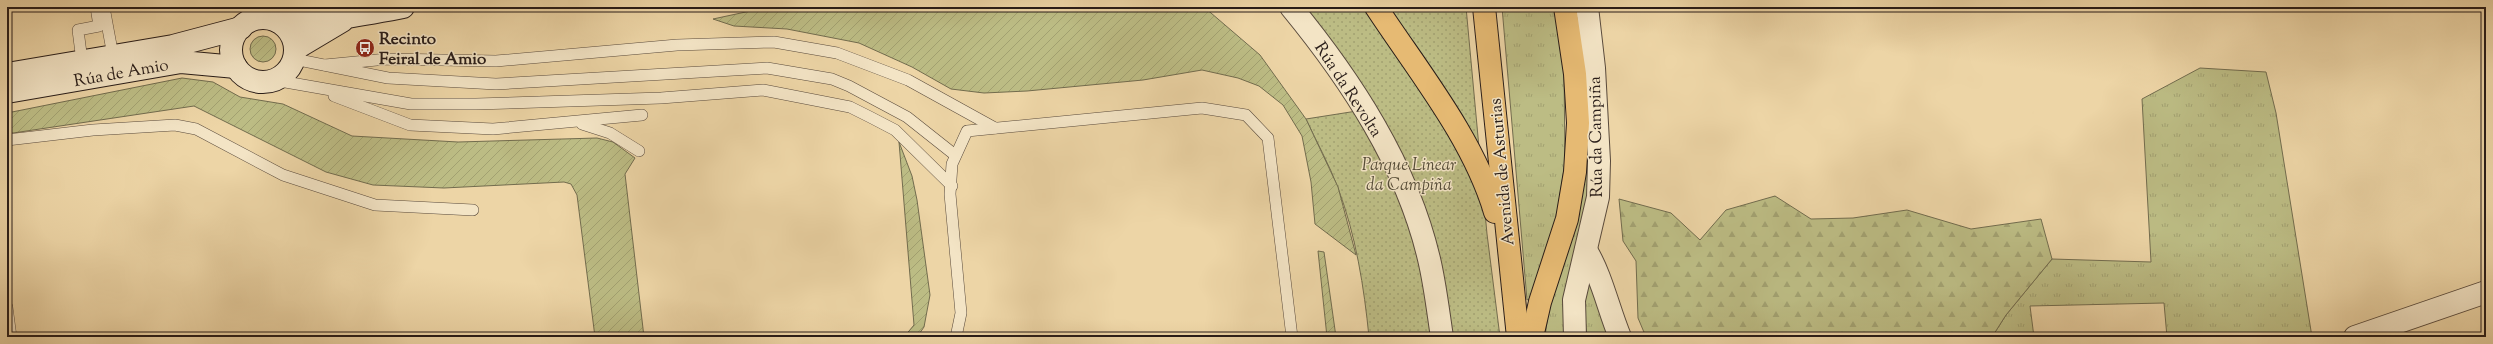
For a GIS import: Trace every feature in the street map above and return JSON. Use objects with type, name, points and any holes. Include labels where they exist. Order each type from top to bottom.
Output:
[{"type":"main road","points":[[1376,7],[1466,144],[1487,185],[1508,256]]},
{"type":"main road","name":"Avenida de Asturias","points":[[1484,7],[1508,256],[1518,337]]},
{"type":"main road","points":[[1532,337],[1540,302],[1567,220],[1575,172],[1578,116],[1575,74],[1565,7]]},
{"type":"street","points":[[275,14],[290,32],[294,54],[290,68],[274,80],[264,82],[254,81],[245,76],[236,67],[232,49],[242,17],[254,20],[275,14],[300,22],[340,14],[403,7]]},
{"type":"street","name":"Rúa da Revolta","points":[[1291,7],[1320,42],[1354,92],[1388,151],[1410,202],[1429,258],[1442,337]]},
{"type":"street","name":"Rúa da Campiña","points":[[1575,337],[1574,300],[1598,197],[1599,161],[1594,68],[1587,7]]},
{"type":"street","points":[[294,54],[340,14]]},
{"type":"street","name":"Rúa de Amio","points":[[7,83],[127,62],[173,46],[242,17]]},
{"type":"street","name":"Rúa de Amio","points":[[7,74],[173,46]]},
{"type":"street","name":"Rúa de Amio","points":[[7,92],[181,62],[236,67]]},
{"type":"street","points":[[1586,250],[1596,267],[1608,309],[1620,337]]},
{"type":"street","points":[[2355,337],[2486,292]]},
{"type":"lane","points":[[82,61],[78,30],[99,26],[96,7]]},
{"type":"lane","points":[[104,7],[113,56]]},
{"type":"lane","points":[[325,65],[387,59],[496,61],[677,45],[774,42],[837,53],[908,80],[995,128]]},
{"type":"lane","points":[[294,54],[325,65],[388,78],[496,84],[767,68],[832,79],[849,86],[907,117],[955,155]]},
{"type":"lane","points":[[274,80],[410,104],[462,104],[661,98],[770,92],[850,107],[895,130],[952,186]]},
{"type":"lane","points":[[313,88],[410,125],[493,129],[642,115]]},
{"type":"lane","points":[[956,337],[961,313],[950,194],[952,186],[952,164],[967,131],[1202,108],[1246,115],[1268,138],[1292,337]]},
{"type":"lane","points":[[578,122],[610,133],[639,151]]},
{"type":"lane","points":[[7,140],[93,130],[175,125],[196,129],[283,176],[375,204],[473,210]]},
{"type":"lane","points":[[7,307],[11,337]]},
{"type":"green space","points":[[769,7],[1204,7],[1260,55],[1306,119],[1338,187],[1356,255],[1315,224],[1311,182],[1302,136],[1283,105],[1259,86],[1238,78],[1202,70],[1143,80],[1027,91],[984,93],[951,89],[912,67],[859,43],[787,29],[734,26],[713,19]]},
{"type":"green space","name":"Parque Linear da Campiña","points":[[1300,7],[1466,7],[1487,234],[1500,337],[1369,337],[1362,281],[1350,224],[1327,161],[1306,119],[1376,108]]},
{"type":"green space","points":[[1502,7],[1554,7],[1564,70],[1565,163],[1555,226],[1534,297],[1527,300]]},
{"type":"green space","points":[[1572,7],[1582,7],[1590,116],[1588,216],[1571,337],[1545,337],[1548,314],[1574,217]]},
{"type":"green space","points":[[263,36],[272,40],[276,49],[272,58],[263,62],[254,58],[250,49],[254,40]]},
{"type":"green space","points":[[2200,68],[2266,72],[2276,113],[2312,337],[2167,337],[2164,303],[2030,306],[2034,337],[1992,337],[2006,315],[2052,259],[2151,262],[2142,99]]},
{"type":"green space","points":[[182,78],[213,82],[240,97],[283,104],[352,136],[458,142],[597,138],[613,142],[635,158],[625,174],[644,337],[595,337],[577,195],[571,184],[564,182],[444,188],[373,185],[326,172],[194,106],[13,133],[7,132],[7,113]]},
{"type":"green space","points":[[899,142],[912,176],[917,200],[930,295],[924,327],[917,337],[904,337],[914,325]]},
{"type":"green space","points":[[1775,196],[1811,219],[1853,218],[1907,210],[1971,229],[2041,219],[2052,259],[2006,315],[1992,337],[1646,337],[1638,318],[1636,261],[1623,241],[1619,199],[1671,213],[1700,240],[1726,210]]},
{"type":"green space","points":[[1318,251],[1324,252],[1336,337],[1327,337]]},
{"type":"green space","points":[[1591,274],[1608,337],[1587,337],[1582,303]]},
{"type":"place","name":"Recinto Feiral de Amio","points":[[365,48]]}]
